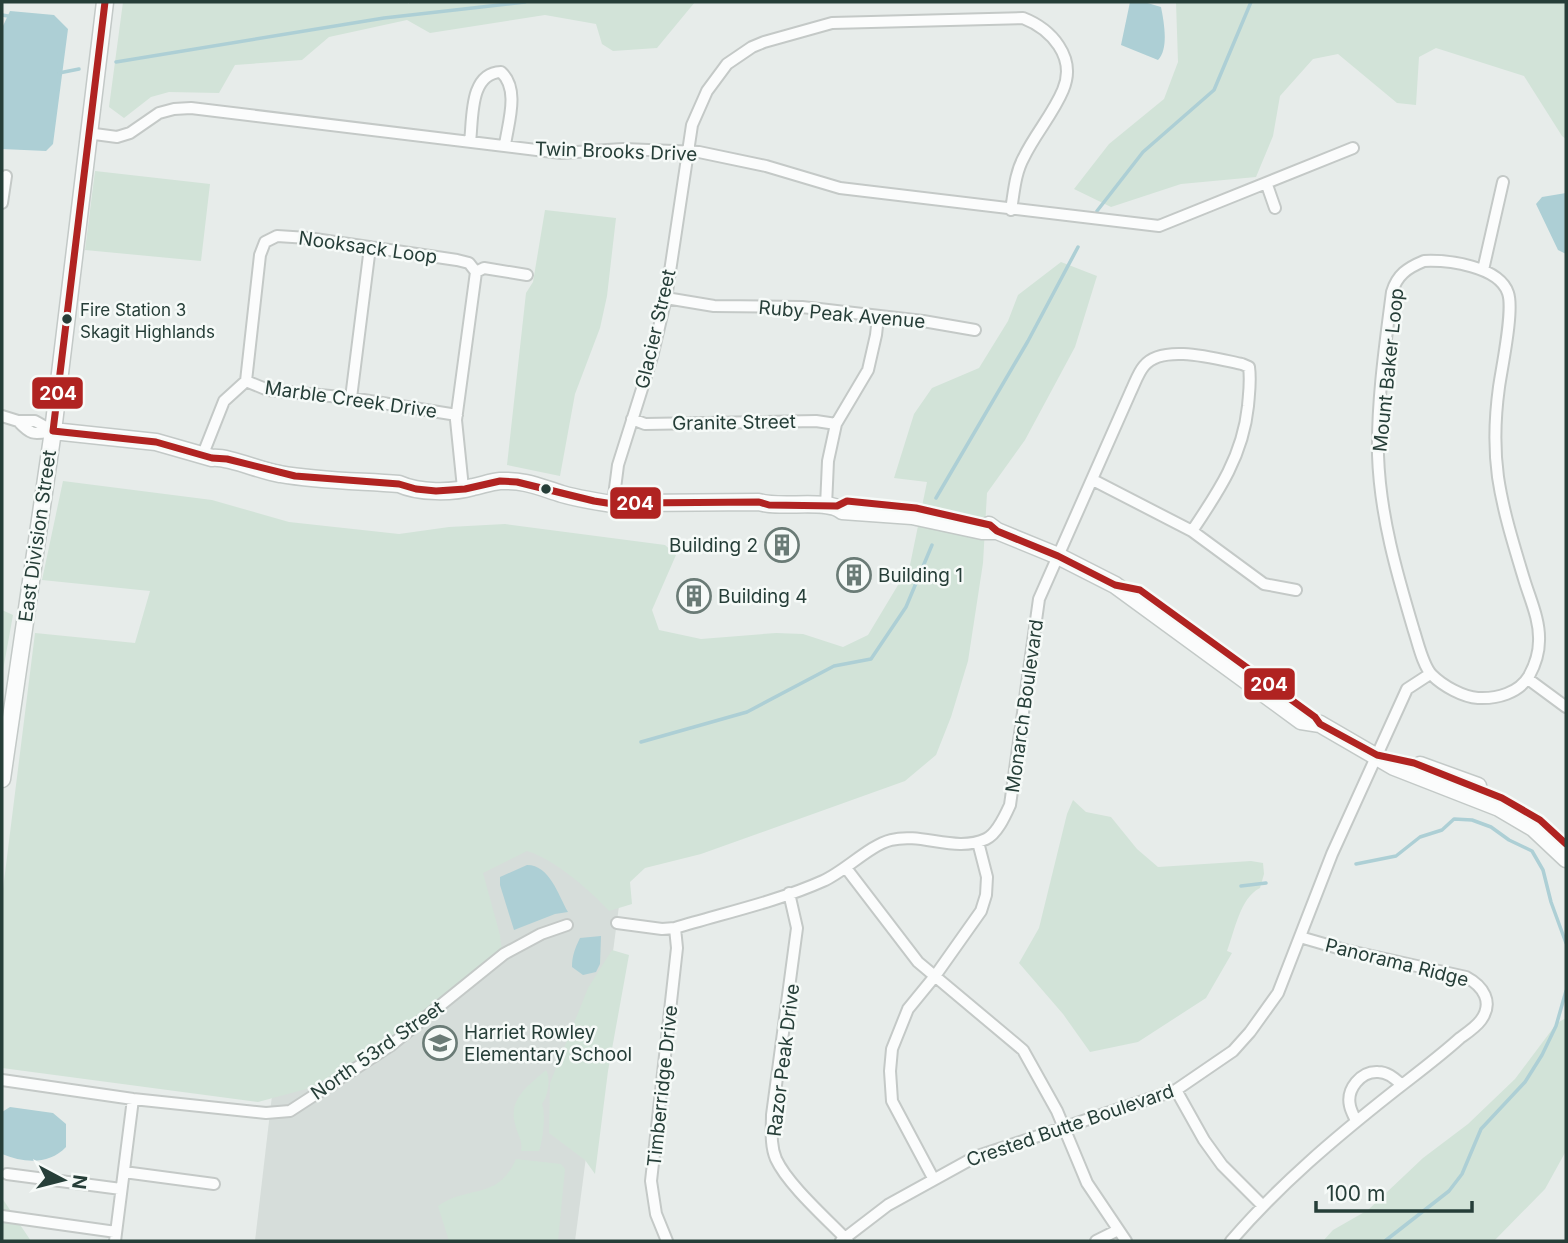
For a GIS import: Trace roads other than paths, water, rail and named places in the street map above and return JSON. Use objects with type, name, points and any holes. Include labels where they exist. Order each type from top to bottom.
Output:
[{"type":"street","name":"East Division Street","points":[[2,779],[52,431],[105,2]]},
{"type":"street","name":"Glacier Street","points":[[620,505],[618,465],[652,357],[666,298],[692,125],[707,91],[727,64],[764,42],[832,23],[1023,18],[1040,24],[1059,43],[1066,69],[1064,88],[1023,158],[1015,183],[1011,210]]},
{"type":"street","points":[[470,142],[477,90],[482,78],[492,72],[501,72],[509,79],[512,91],[505,145]]},
{"type":"street","name":"Twin Brooks Drive","points":[[87,133],[117,137],[130,133],[159,113],[174,108],[191,108],[561,153],[623,149],[689,151],[766,166],[840,188],[1159,226],[1267,185],[1353,148]]},
{"type":"street","points":[[2,204],[6,176]]},
{"type":"street","points":[[1377,755],[1407,689],[1430,674],[1454,690],[1475,698],[1493,698],[1508,694],[1528,679],[1538,658],[1538,629],[1514,548],[1498,477],[1496,435],[1499,391],[1510,304],[1504,284],[1483,270],[1503,182]]},
{"type":"street","points":[[1267,185],[1275,208]]},
{"type":"street","name":"Nooksack Loop","points":[[246,381],[260,255],[265,242],[277,236],[457,260],[469,263],[476,272]]},
{"type":"street","points":[[351,398],[370,247]]},
{"type":"street","name":"Mount Baker Loop","points":[[1430,674],[1417,641],[1398,575],[1381,501],[1378,455],[1388,322],[1396,280],[1409,268],[1424,261],[1441,261],[1483,270]]},
{"type":"street","points":[[469,488],[457,415],[476,272],[484,268],[527,275]]},
{"type":"street","name":"Ruby Peak Avenue","points":[[666,298],[714,306],[802,307],[964,326],[975,330]]},
{"type":"street","points":[[832,506],[828,461],[836,424],[868,370],[878,317]]},
{"type":"street","name":"Monarch Boulevard","points":[[978,842],[989,838],[1005,817],[1010,805],[1039,599],[1144,365],[1158,355],[1178,354],[1242,364],[1249,368],[1251,379],[1246,428],[1239,452],[1212,502],[1192,531]]},
{"type":"street","points":[[207,456],[224,401],[246,381]]},
{"type":"street","name":"Marble Creek Drive","points":[[246,381],[268,390],[351,398],[457,415]]},
{"type":"street","points":[[2,416],[18,422],[35,421],[52,431],[156,442],[207,456],[216,466],[254,480],[311,488],[397,495],[410,489],[469,488],[482,491],[560,494],[620,505],[758,502],[769,505],[832,506],[842,511],[912,516],[982,531],[997,531],[1058,556],[1115,585],[1140,590],[1320,724],[1394,767],[1475,796],[1516,816],[1552,843],[1566,859]]},
{"type":"street","name":"Granite Street","points":[[632,419],[645,424],[816,421],[836,424]]},
{"type":"street","points":[[1093,480],[1192,531],[1264,584],[1296,590]]},
{"type":"street","points":[[1528,679],[1566,707]]},
{"type":"street","points":[[1377,755],[1414,763],[1502,797],[1540,820],[1566,844]]},
{"type":"street","name":"Crested Butte Boulevard","points":[[844,1240],[888,1205],[975,1157],[1176,1090],[1233,1051],[1251,1032],[1278,993],[1332,854],[1377,755]]},
{"type":"street","points":[[617,923],[662,929],[675,928],[825,881],[887,841],[900,838],[964,845],[978,842],[987,877],[986,895],[981,911],[908,1009],[892,1049],[892,1101],[933,1178]]},
{"type":"street","points":[[846,868],[918,962],[1023,1050],[1037,1072],[1087,1183],[1126,1241]]},
{"type":"street","name":"Razor Peak Drive","points":[[789,893],[797,928],[772,1115],[772,1142],[776,1159],[801,1194],[844,1240]]},
{"type":"street","name":"North 53rd Street","points":[[2,1080],[133,1099],[266,1113],[290,1111],[390,1045],[504,954],[541,934],[566,925]]},
{"type":"street","name":"Timberridge Drive","points":[[667,1241],[656,1214],[652,1181],[676,960],[675,928]]},
{"type":"street","name":"Panorama Ridge","points":[[1231,1241],[1262,1206],[1356,1121],[1480,1021],[1487,1006],[1483,990],[1466,977],[1300,937]]},
{"type":"street","points":[[1356,1121],[1349,1104],[1350,1091],[1357,1080],[1378,1072],[1390,1075],[1402,1085]]},
{"type":"street","points":[[1176,1090],[1204,1140],[1222,1165],[1262,1206]]},
{"type":"street","points":[[2,1216],[115,1236],[133,1099]]},
{"type":"street","points":[[124,1172],[214,1184]]},
{"type":"street","points":[[7,1174],[121,1189]]},
{"type":"street","points":[[1097,1241],[1118,1230]]},
{"type":"water","points":[[1130,2],[1144,2],[1161,7],[1165,42],[1158,60],[1121,45]]},
{"type":"water","points":[[10,11],[54,15],[68,29],[53,144],[46,151],[2,149],[2,28]]},
{"type":"water","points":[[1566,193],[1566,254],[1558,250],[1536,204],[1542,197]]},
{"type":"water","points":[[527,865],[535,866],[547,875],[568,912],[555,914],[514,930],[500,877]]},
{"type":"water","points":[[601,936],[600,964],[596,972],[583,975],[572,967],[578,942],[580,938]]},
{"type":"water","points":[[10,1107],[53,1113],[66,1124],[66,1147],[52,1157],[36,1161],[2,1154],[2,1112]]},
{"type":"waterway","points":[[116,62],[384,18],[525,2]]},
{"type":"waterway","points":[[1097,211],[1143,152],[1214,90],[1251,2]]},
{"type":"waterway","points":[[2,15],[8,16]]},
{"type":"waterway","points":[[59,73],[79,69]]},
{"type":"waterway","points":[[936,498],[1028,341],[1078,247]]},
{"type":"waterway","points":[[641,742],[747,712],[834,666],[871,659],[906,607],[932,545]]},
{"type":"waterway","points":[[1356,864],[1396,856],[1420,837],[1442,830],[1454,819],[1472,820],[1491,827],[1509,840],[1532,851],[1543,870],[1566,943]]},
{"type":"waterway","points":[[1241,886],[1266,883]]},
{"type":"waterway","points":[[1385,1241],[1449,1191],[1462,1174],[1481,1129],[1525,1082],[1542,1055],[1556,1026],[1566,991]]},
{"type":"place","name":"Fire Station 3 Skagit Highlands","points":[[67,319]]},
{"type":"place","name":"Building 2","points":[[782,545]]},
{"type":"place","name":"Building 1","points":[[854,575]]},
{"type":"place","name":"Building 4","points":[[694,596]]},
{"type":"place","name":"Harriet Rowley Elementary School","points":[[440,1043]]}]
